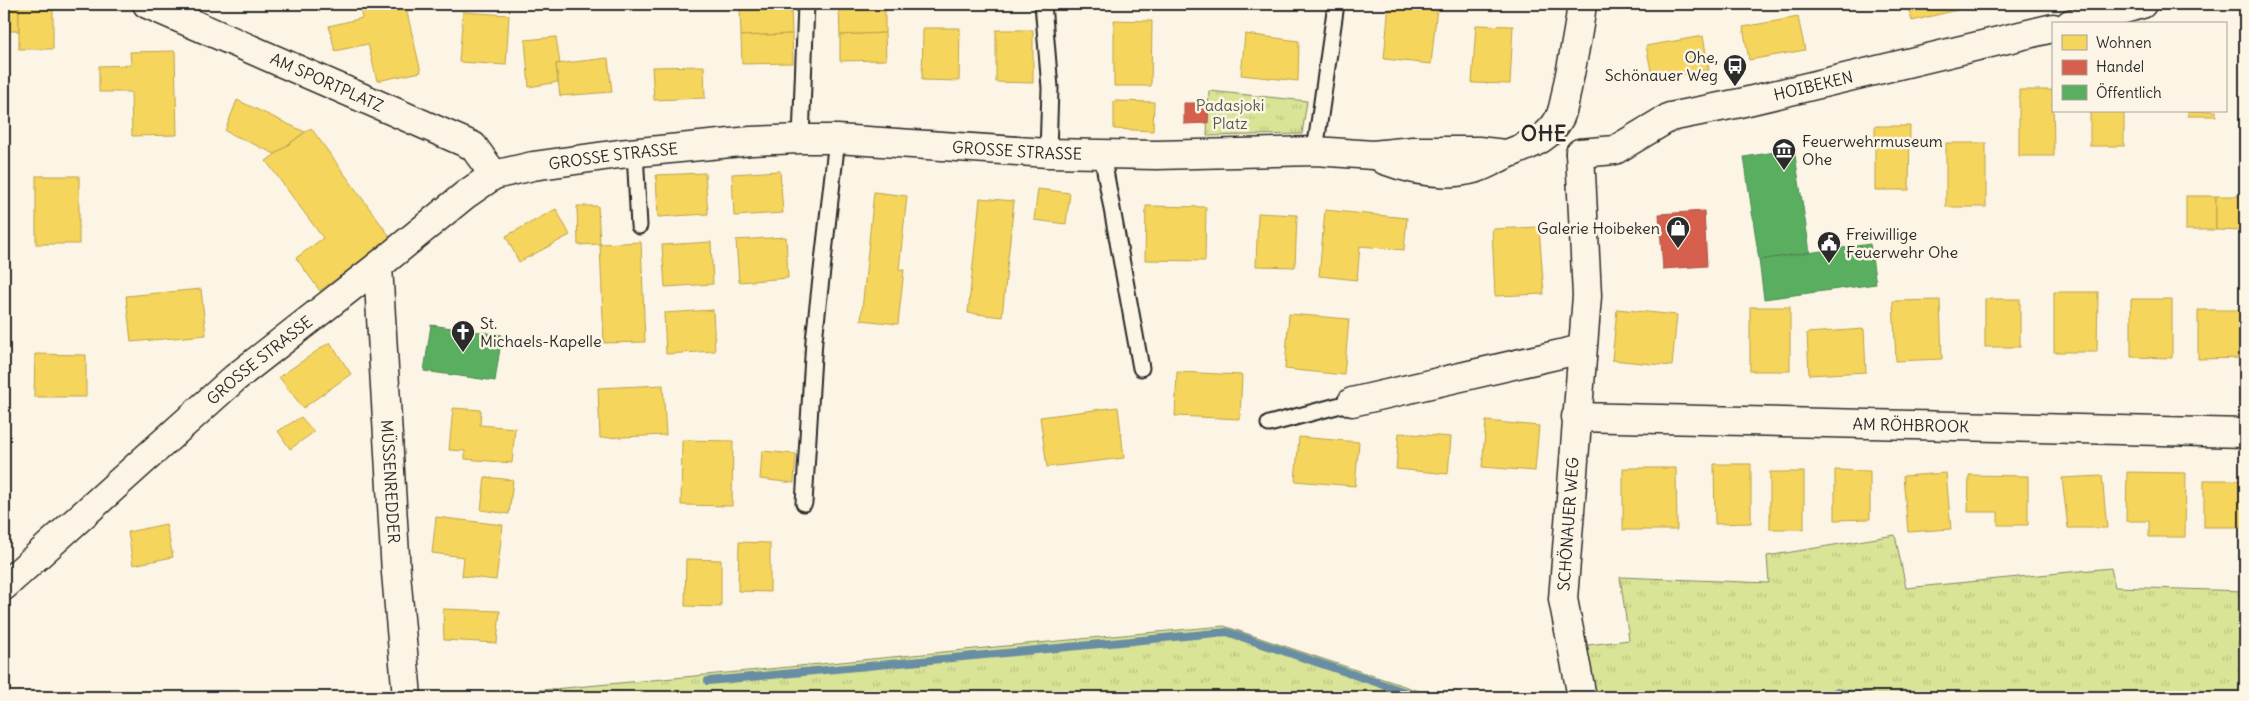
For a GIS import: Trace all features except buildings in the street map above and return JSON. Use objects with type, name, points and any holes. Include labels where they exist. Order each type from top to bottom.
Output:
[{"type":"street","name":"AM SPORTPLATZ","points":[[147,4],[474,146],[494,175]]},
{"type":"street","name":"GROSSE STRASSE","points":[[4,586],[235,378],[378,266],[464,195],[494,175],[533,166],[635,152],[752,141],[801,139],[837,139],[1048,153],[1156,155],[1315,151],[1373,155],[1412,151],[1469,151],[1506,154],[1526,148],[1547,135],[1560,115],[1575,50],[1582,4]]},
{"type":"street","points":[[2077,22],[2142,4]]},
{"type":"street","name":"HOIBEKEN","points":[[1580,153],[1615,150],[1670,117],[1740,103],[2052,28]]},
{"type":"street","points":[[1547,135],[1580,153]]},
{"type":"street","name":"SCHÖNAUER WEG","points":[[1580,153],[1586,255],[1586,296],[1563,600],[1582,697]]},
{"type":"street","name":"MÜSSENREDDER","points":[[378,266],[396,573],[408,697]]},
{"type":"street","points":[[1352,402],[1582,349]]},
{"type":"street","name":"AM RÖHBROOK","points":[[1576,417],[2245,432]]},
{"type":"lane","points":[[801,139],[806,4]]},
{"type":"lane","points":[[1043,4],[1050,88],[1048,153]]},
{"type":"lane","points":[[1315,151],[1336,4]]},
{"type":"lane","points":[[804,503],[814,340],[837,139]]},
{"type":"lane","points":[[635,152],[639,226]]},
{"type":"lane","points":[[1102,154],[1141,368]]},
{"type":"lane","points":[[1269,424],[1352,402]]},
{"type":"green space","name":"Padasjoki Platz","points":[[1209,91],[1307,101],[1302,134],[1207,136]]},
{"type":"green space","points":[[1895,535],[1906,588],[2111,568],[2115,587],[2245,591],[2245,697],[1581,697],[1572,647],[1629,640],[1620,577],[1769,583],[1767,556]]},
{"type":"green space","points":[[1224,626],[1437,697],[1012,697],[1008,694],[983,697],[460,697],[1033,643]]},
{"type":"waterway","points":[[708,681],[1227,632],[1420,697]]},
{"type":"waterway","points":[[1824,697],[1836,692],[1871,697]]},
{"type":"place","name":"Ohe, Schönauer Weg","points":[[1735,87]]},
{"type":"place","name":"Feuerwehrmuseum Ohe","points":[[1784,171]]},
{"type":"place","name":"Galerie Hoibeken","points":[[1678,249]]},
{"type":"place","name":"Freiwillige Feuerwehr Ohe","points":[[1829,264]]},
{"type":"place","name":"St. Michaels-Kapelle","points":[[463,353]]},
{"type":"district","name":"OHE","points":[[1544,134]]}]
